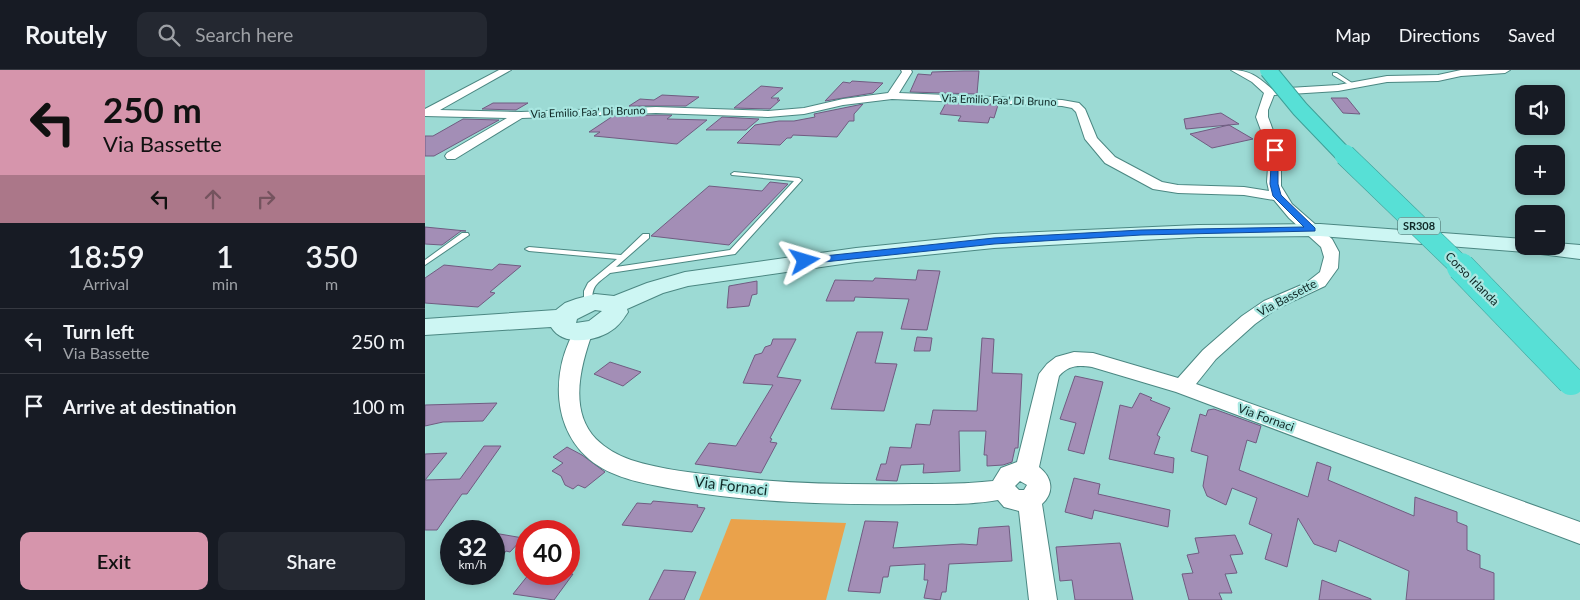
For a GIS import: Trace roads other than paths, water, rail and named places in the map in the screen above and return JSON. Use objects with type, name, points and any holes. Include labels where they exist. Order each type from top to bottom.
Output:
[{"type":"highway","name":"Corso Irlanda","points":[[1268,70],[1299,108],[1327,136],[1484,289],[1576,374]]},
{"type":"highway","name":"Corso Irlanda","points":[[1279,70],[1341,137],[1504,288],[1576,374]]},
{"type":"street","points":[[425,113],[506,70]]},
{"type":"street","points":[[892,96],[907,72],[906,70]]},
{"type":"street","points":[[1236,70],[1256,80],[1269,92],[1305,91],[1387,79],[1438,78],[1505,70]]},
{"type":"street","points":[[1269,92],[1262,114],[1275,150],[1274,184],[1277,196]]},
{"type":"street","name":"Via Emilio Faa' Di Bruno","points":[[425,113],[521,115],[656,110],[767,114],[803,111],[852,101],[892,96],[1062,103],[1075,105],[1081,111],[1091,139],[1110,160],[1158,186],[1178,189],[1244,191],[1277,196]]},
{"type":"street","name":"Via Emilio Faa' Di Bruno","points":[[451,156],[521,115]]},
{"type":"street","name":"Via Bassette","points":[[1183,387],[1199,367],[1246,320],[1269,306],[1311,288],[1324,278],[1330,267],[1333,254],[1329,243],[1312,230],[1277,196]]},
{"type":"street","points":[[574,325],[571,311],[588,303],[601,302],[613,306],[655,288],[685,279],[805,261],[994,241],[1122,233],[1312,230],[1380,233],[1515,245]]},
{"type":"street","points":[[1565,250],[1580,252]]},
{"type":"street","points":[[425,328],[574,325],[598,327],[609,320],[615,312],[613,306]]},
{"type":"street","name":"Via Fornaci","points":[[574,325],[567,398],[576,427],[588,444],[602,456],[621,466],[646,474],[704,484],[767,491],[842,496],[940,494],[1003,489]]},
{"type":"street","name":"Via Fornaci","points":[[1026,472],[1043,390],[1049,374],[1056,364],[1069,358],[1093,360],[1183,387],[1580,533]]},
{"type":"street","points":[[1014,472],[1026,472],[1036,477],[1039,482],[1038,493],[1029,501],[1013,500],[1005,494],[1003,484],[1009,475],[1014,472]]},
{"type":"street","points":[[1029,501],[1034,525],[1043,600]]},
{"type":"lane","points":[[1335,74],[1353,85]]},
{"type":"lane","points":[[608,271],[732,252],[799,180],[734,174]]},
{"type":"lane","points":[[425,262],[465,235]]},
{"type":"lane","points":[[588,303],[588,291],[591,285],[646,236]]},
{"type":"lane","points":[[529,250],[623,257]]}]
